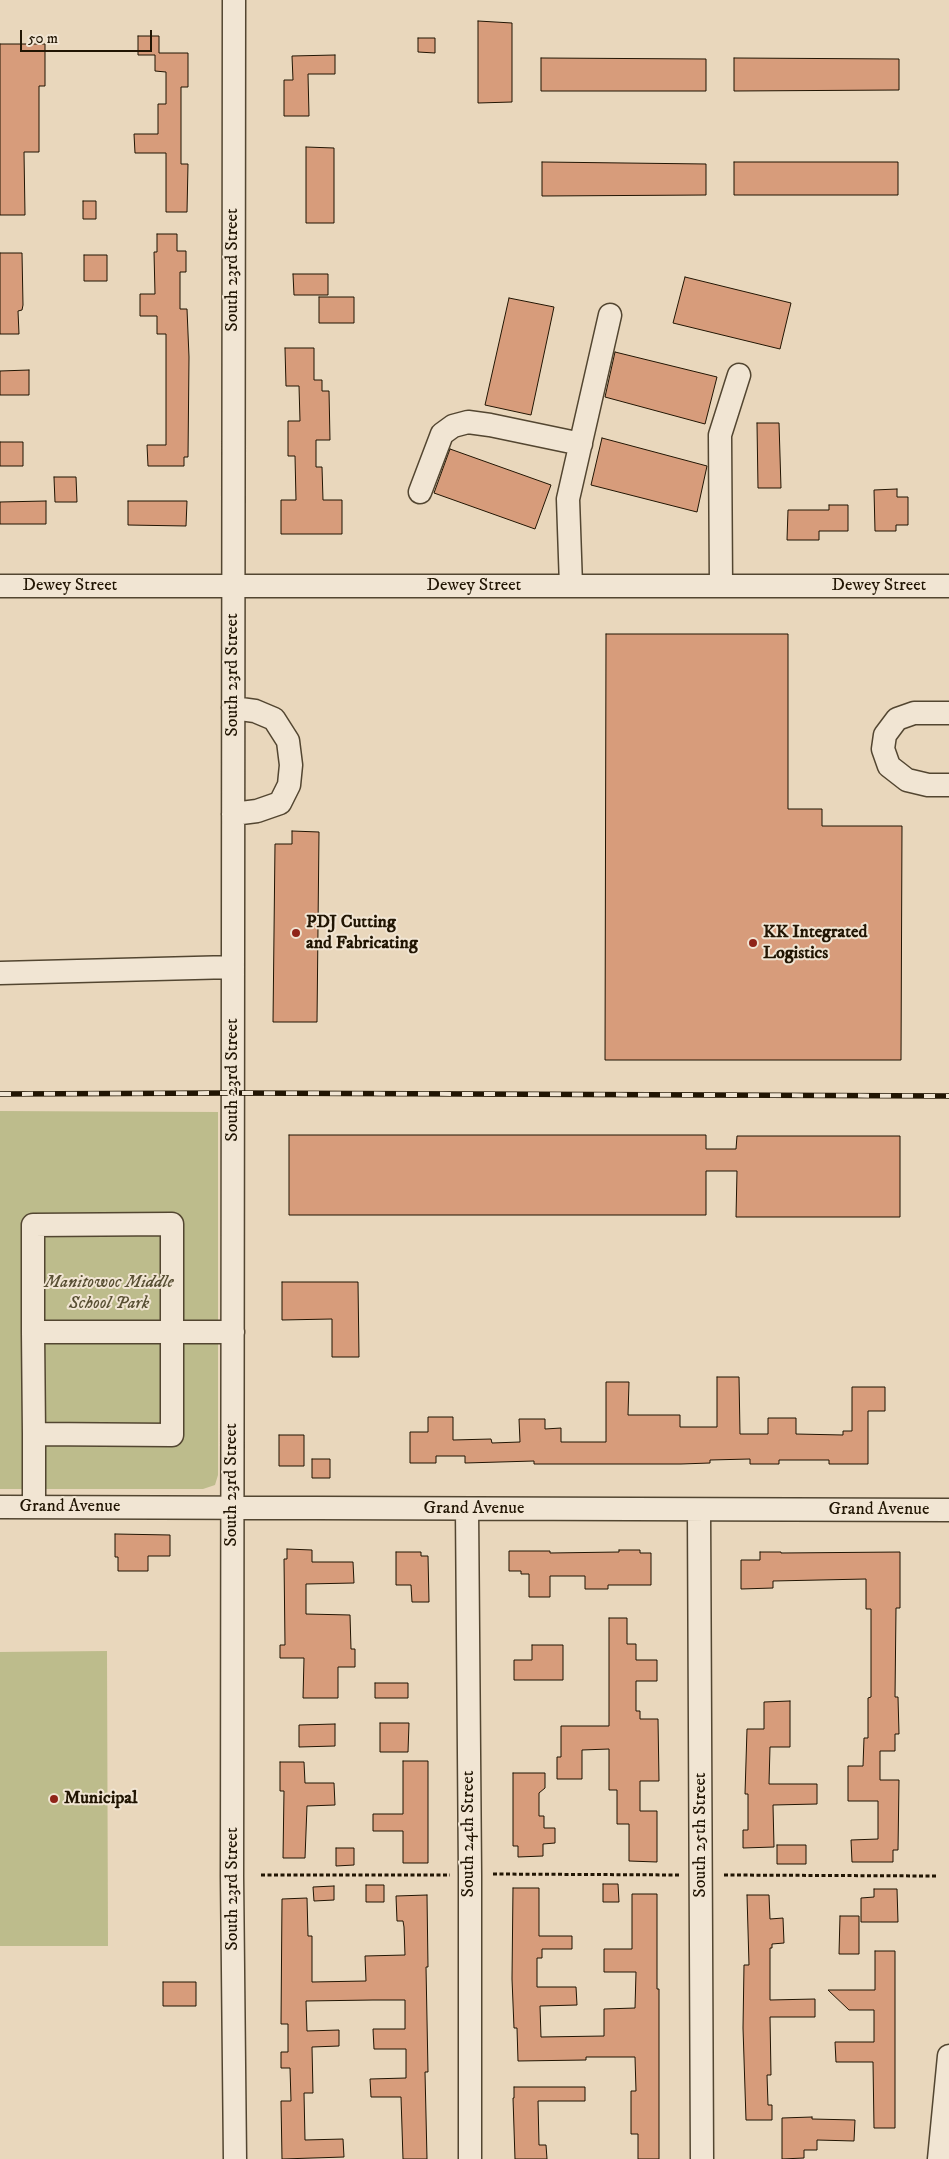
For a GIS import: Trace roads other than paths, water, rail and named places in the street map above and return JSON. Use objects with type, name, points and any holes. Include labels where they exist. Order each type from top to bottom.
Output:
[{"type":"street","name":"South 23rd Street","points":[[234,0],[232,1875],[235,2159]]},
{"type":"street","points":[[571,586],[568,499],[610,315]]},
{"type":"street","points":[[721,586],[720,435],[739,375]]},
{"type":"street","points":[[420,492],[442,434],[453,426],[468,422],[490,425],[580,444]]},
{"type":"street","name":"Dewey Street","points":[[0,586],[949,586]]},
{"type":"street","points":[[233,708],[255,711],[274,719],[288,741],[291,765],[289,785],[280,804],[257,811],[233,814]]},
{"type":"street","points":[[949,713],[914,713],[897,719],[885,735],[883,749],[889,766],[907,780],[928,785],[949,785]]},
{"type":"street","points":[[0,972],[233,967]]},
{"type":"street","points":[[34,1434],[172,1435],[172,1224],[33,1225],[34,1507]]},
{"type":"street","points":[[33,1332],[233,1332]]},
{"type":"street","name":"Grand Avenue","points":[[0,1507],[949,1510]]},
{"type":"street","name":"South 24th Street","points":[[467,1509],[470,2159]]},
{"type":"street","name":"South 25th Street","points":[[699,1510],[702,2159]]},
{"type":"street","points":[[939,2159],[949,2056]]},
{"type":"railway","points":[[0,1094],[949,1096]]},
{"type":"place","name":"PDJ Cutting and Fabricating","points":[[296,933]]},
{"type":"place","name":"KK Integrated Logistics","points":[[753,943]]},
{"type":"place","name":"Municipal","points":[[54,1799]]},
{"type":"park label","name":"Manitowoc Middle School Park","points":[[109,1294]]}]
